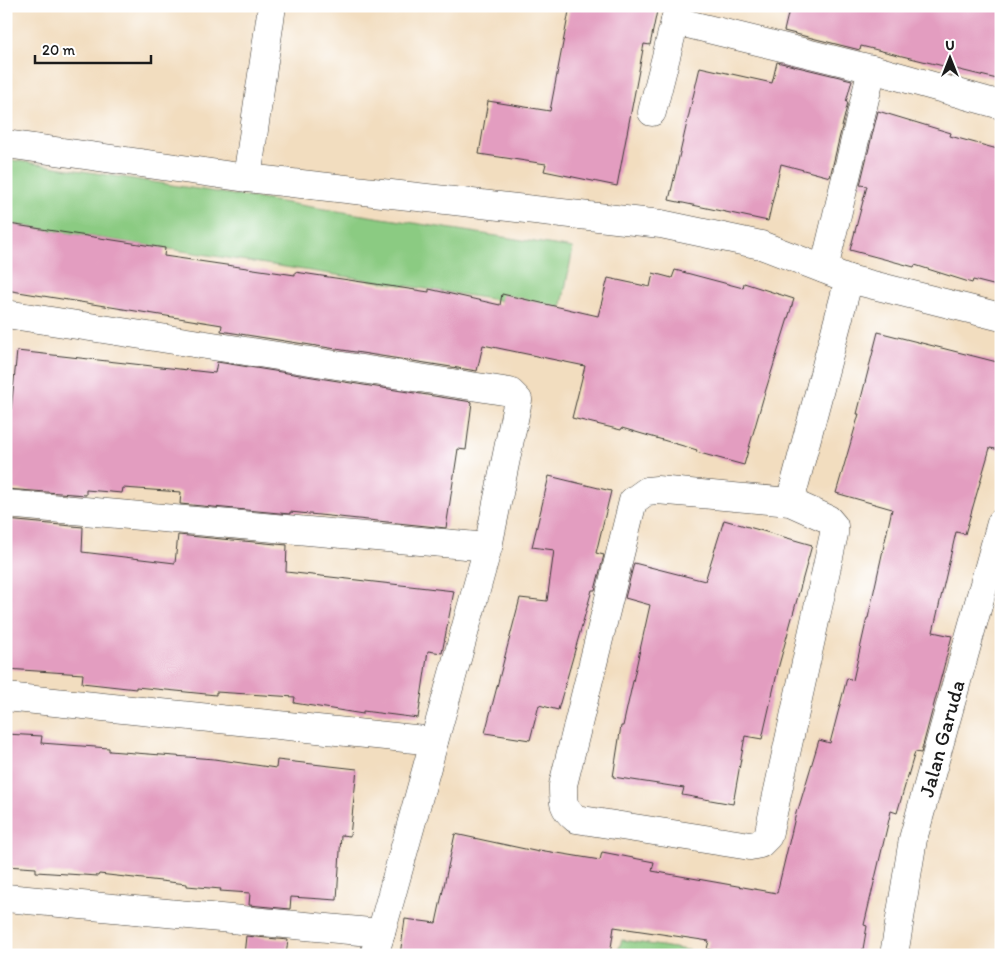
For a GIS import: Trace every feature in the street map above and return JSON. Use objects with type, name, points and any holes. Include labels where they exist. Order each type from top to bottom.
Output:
[{"type":"street","points":[[247,178],[272,6]]},
{"type":"street","points":[[652,112],[676,14],[1001,105]]},
{"type":"street","points":[[824,268],[872,69]]},
{"type":"street","points":[[6,144],[247,178],[661,224],[761,246],[824,268],[848,279],[1001,318]]},
{"type":"street","points":[[790,502],[848,279]]},
{"type":"street","points":[[6,314],[510,392],[518,400],[488,547],[378,944],[6,898]]},
{"type":"street","points":[[657,490],[790,502],[828,519],[834,526],[834,534],[768,836],[760,844],[750,846],[576,819],[567,812],[563,801],[563,785],[632,501],[647,492],[657,490]]},
{"type":"street","points":[[6,504],[488,547]]},
{"type":"street","name":"Jalan Garuda","points":[[894,955],[913,839],[1001,522]]},
{"type":"street","points":[[6,697],[434,741]]},
{"type":"green space","points":[[6,159],[573,248],[561,310],[9,224]]},
{"type":"green space","points":[[622,940],[719,955],[616,955]]},
{"type":"building","points":[[570,6],[658,6],[650,45],[644,44],[617,186],[544,171],[546,164],[479,154],[488,101],[550,111]]},
{"type":"building","points":[[790,6],[1001,6],[1001,80],[861,46],[860,50],[784,31]]},
{"type":"building","points":[[777,62],[852,80],[830,177],[781,164],[768,221],[669,200],[700,67],[772,83]]},
{"type":"building","points":[[878,111],[951,133],[950,136],[1001,150],[1001,287],[973,280],[972,283],[915,265],[914,267],[850,250],[867,186],[860,185]]},
{"type":"building","points":[[9,224],[165,248],[164,256],[295,275],[295,272],[429,292],[429,289],[500,305],[502,294],[598,316],[608,278],[650,287],[653,273],[672,278],[675,270],[743,288],[744,283],[794,299],[744,465],[622,428],[621,430],[572,418],[585,366],[483,345],[477,371],[221,331],[222,325],[6,290],[6,241]]},
{"type":"building","points":[[878,332],[1001,363],[1001,450],[990,448],[965,534],[956,532],[933,632],[952,636],[921,753],[915,752],[897,813],[891,811],[864,925],[867,926],[862,955],[735,955],[707,949],[709,941],[614,927],[610,955],[400,955],[405,919],[436,923],[455,834],[539,852],[539,850],[600,860],[602,852],[654,862],[652,871],[777,893],[797,809],[819,740],[830,743],[847,678],[853,680],[892,509],[836,493],[859,414],[857,414]]},
{"type":"building","points":[[17,351],[215,373],[217,362],[472,402],[466,450],[458,449],[446,528],[290,512],[290,514],[180,504],[181,492],[123,488],[122,493],[86,490],[86,495],[6,489],[6,411],[11,411]]},
{"type":"building","points":[[549,476],[611,491],[596,553],[604,555],[595,590],[592,590],[558,710],[539,705],[530,740],[485,733],[520,598],[547,601],[554,550],[532,547]]},
{"type":"building","points":[[6,520],[83,527],[82,552],[175,563],[178,535],[287,545],[286,572],[454,591],[442,653],[428,651],[418,718],[363,711],[363,714],[294,703],[295,697],[216,692],[216,695],[136,687],[136,689],[82,683],[83,674],[6,669]]},
{"type":"building","points":[[724,520],[812,545],[779,665],[762,739],[745,736],[733,804],[682,795],[684,788],[613,777],[621,726],[623,726],[650,605],[625,598],[634,563],[705,581]]},
{"type":"building","points":[[6,734],[42,736],[41,743],[109,748],[109,751],[214,759],[276,768],[277,760],[357,769],[350,836],[341,835],[337,900],[291,897],[290,909],[249,905],[250,893],[220,891],[221,889],[187,886],[187,884],[99,874],[98,876],[36,872],[36,868],[6,866]]},
{"type":"building","points":[[246,936],[288,940],[286,955],[244,955]]}]
